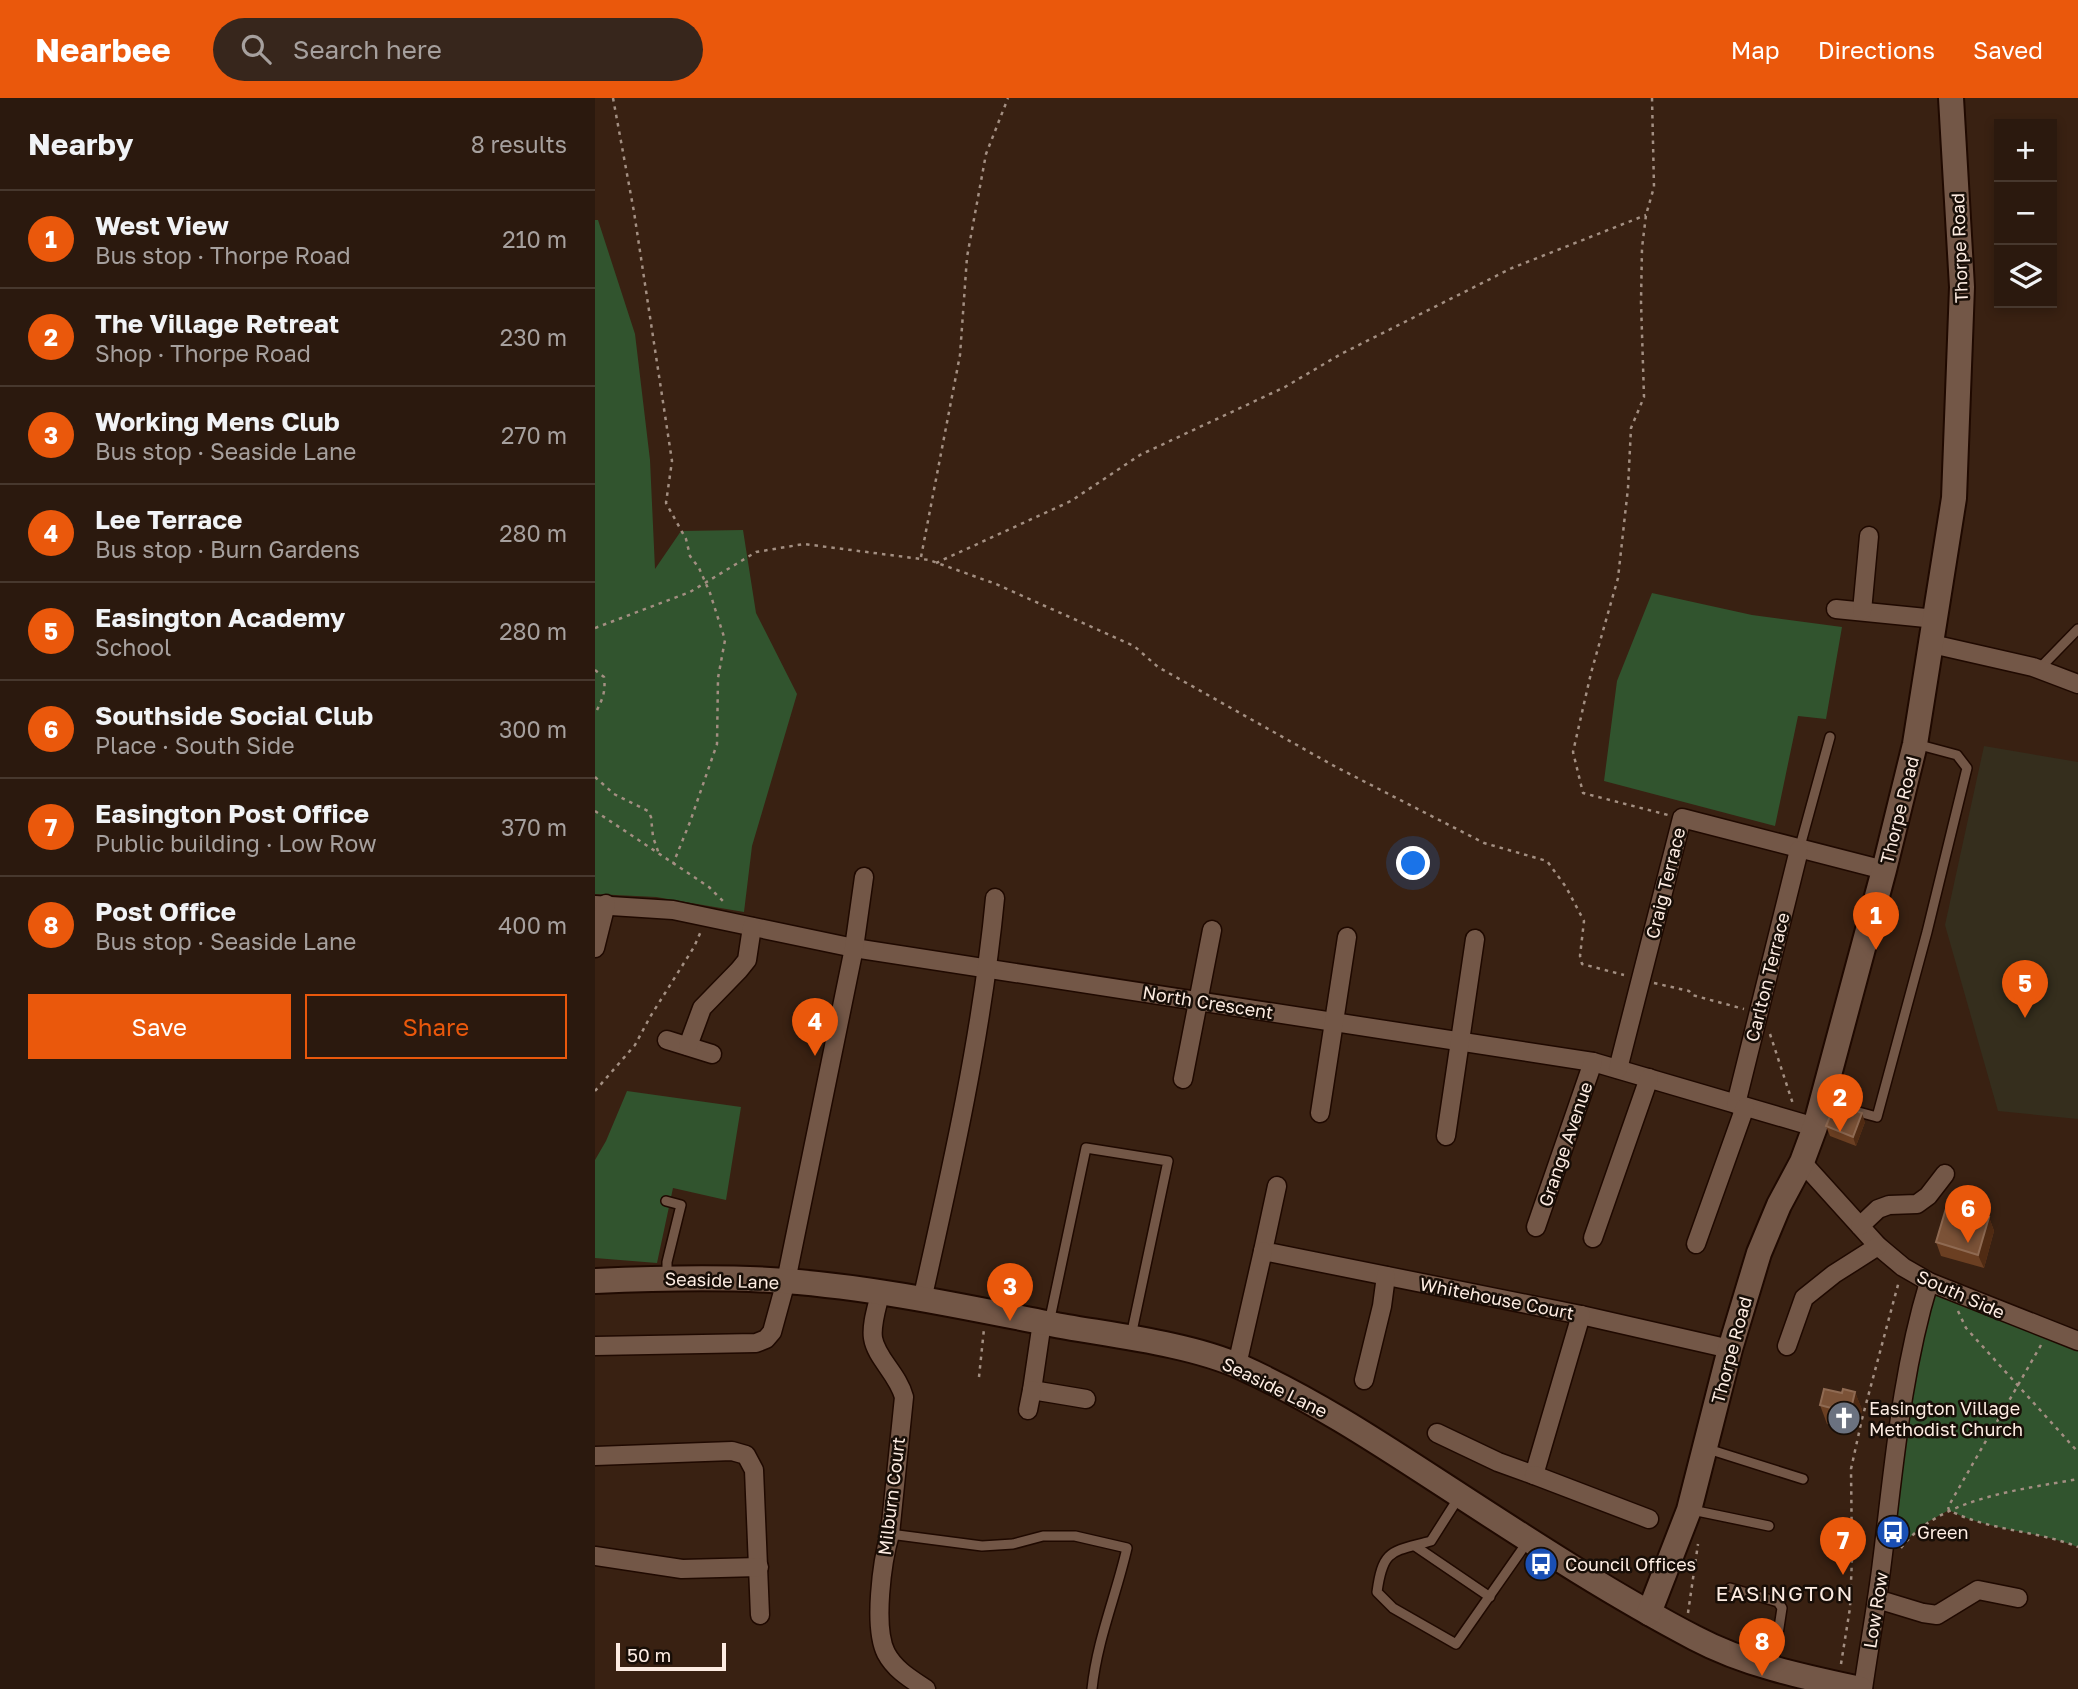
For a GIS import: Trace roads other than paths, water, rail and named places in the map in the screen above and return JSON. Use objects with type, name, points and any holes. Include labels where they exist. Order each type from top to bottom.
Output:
[{"type":"main road","name":"Thorpe Road","points":[[1649,1613],[1696,1511],[1706,1449],[1730,1349],[1759,1253],[1779,1205],[1802,1162],[1815,1127],[1915,744],[1954,498],[1962,287],[1951,98]]},
{"type":"main road","name":"Seaside Lane","points":[[595,1281],[667,1277],[786,1281],[922,1300],[1131,1338],[1199,1353],[1237,1365],[1351,1425],[1529,1540],[1685,1633],[1710,1646],[1773,1668],[1851,1687]]},
{"type":"street","points":[[1862,611],[1869,536]]},
{"type":"street","points":[[1836,609],[1936,619]]},
{"type":"street","points":[[1932,644],[2039,669],[2078,684]]},
{"type":"street","name":"Craig Terrace","points":[[1618,1069],[1682,818],[1884,870]]},
{"type":"street","name":"Carlton Terrace","points":[[1696,1244],[1740,1106],[1799,850]]},
{"type":"street","points":[[595,1346],[756,1343],[767,1339],[772,1332],[786,1281],[853,948],[864,877]]},
{"type":"street","points":[[922,1300],[964,1110],[988,968],[995,898]]},
{"type":"street","points":[[595,948],[600,904]]},
{"type":"street","name":"North Crescent","points":[[600,904],[673,910],[853,948],[1593,1062],[1815,1127]]},
{"type":"street","points":[[688,1046],[702,1008],[747,960],[746,926]]},
{"type":"street","points":[[1183,1079],[1212,930]]},
{"type":"street","points":[[1320,1113],[1347,937]]},
{"type":"street","points":[[1446,1136],[1475,939]]},
{"type":"street","points":[[667,1040],[712,1054]]},
{"type":"street","name":"Grange Avenue","points":[[1536,1227],[1593,1062]]},
{"type":"street","points":[[1593,1238],[1649,1078]]},
{"type":"street","name":"South Side","points":[[1802,1162],[1878,1246],[1903,1267],[1962,1296],[2078,1340]]},
{"type":"street","points":[[1860,1226],[1878,1209],[1889,1205],[1917,1205],[1928,1196],[1945,1174]]},
{"type":"street","points":[[1237,1365],[1277,1186]]},
{"type":"street","points":[[1787,1346],[1804,1298],[1834,1274],[1878,1246]]},
{"type":"street","name":"Whitehouse Court","points":[[1263,1251],[1581,1315],[1730,1349]]},
{"type":"street","points":[[1364,1380],[1382,1306],[1386,1276]]},
{"type":"street","name":"Low Row","points":[[1851,1687],[1877,1599],[1897,1429],[1914,1331],[1929,1282]]},
{"type":"street","name":"Milburn Court","points":[[880,1294],[872,1336],[876,1349],[900,1383],[904,1397],[890,1534],[883,1556],[880,1617],[886,1652],[903,1674],[926,1689]]},
{"type":"street","points":[[1534,1475],[1581,1315]]},
{"type":"street","points":[[1028,1410],[1045,1323]]},
{"type":"street","points":[[1032,1390],[1086,1399]]},
{"type":"street","points":[[1437,1433],[1498,1462],[1649,1519]]},
{"type":"street","points":[[595,1456],[733,1451],[746,1455],[754,1470],[760,1615]]},
{"type":"street","points":[[595,1556],[682,1569],[759,1567]]},
{"type":"street","points":[[1877,1599],[1937,1615],[1978,1590],[2018,1598]]},
{"type":"lane","points":[[2039,669],[2078,629]]},
{"type":"lane","points":[[1799,850],[1830,737]]},
{"type":"lane","points":[[1822,1102],[1877,1117],[1927,932],[1967,768],[1957,755],[1915,744]]},
{"type":"lane","points":[[1045,1323],[1086,1148],[1168,1161],[1131,1338]]},
{"type":"lane","points":[[666,1201],[681,1205],[667,1262],[667,1277]]},
{"type":"lane","points":[[1706,1449],[1803,1479]]},
{"type":"lane","points":[[1459,1495],[1431,1541],[1394,1551],[1380,1566],[1377,1592],[1393,1608],[1455,1644],[1529,1540]]},
{"type":"lane","points":[[1696,1511],[1769,1526]]},
{"type":"lane","points":[[890,1534],[982,1546],[1013,1544],[1043,1536],[1075,1536],[1127,1548],[1100,1640],[1092,1689]]},
{"type":"lane","points":[[1415,1546],[1490,1597]]},
{"type":"lane","points":[[1730,1588],[1778,1602],[1782,1608],[1773,1668]]},
{"type":"place","name":"West View","points":[[1876,950]]},
{"type":"place","name":"Easington Academy","points":[[2025,1018]]},
{"type":"place","name":"Lee Terrace","points":[[815,1056]]},
{"type":"place","name":"The Village Retreat","points":[[1840,1132]]},
{"type":"place","name":"Southside Social Club","points":[[1968,1243]]},
{"type":"place","name":"Working Mens Club","points":[[1010,1321]]},
{"type":"place","name":"Easington Village Methodist Church","points":[[1844,1418]]},
{"type":"place","name":"Green","points":[[1893,1532]]},
{"type":"place","name":"Council Offices","points":[[1541,1564]]},
{"type":"place","name":"Easington Post Office","points":[[1843,1575]]},
{"type":"place","name":"Post Office","points":[[1762,1676]]},
{"type":"district","name":"EASINGTON","points":[[1785,1593]]}]
